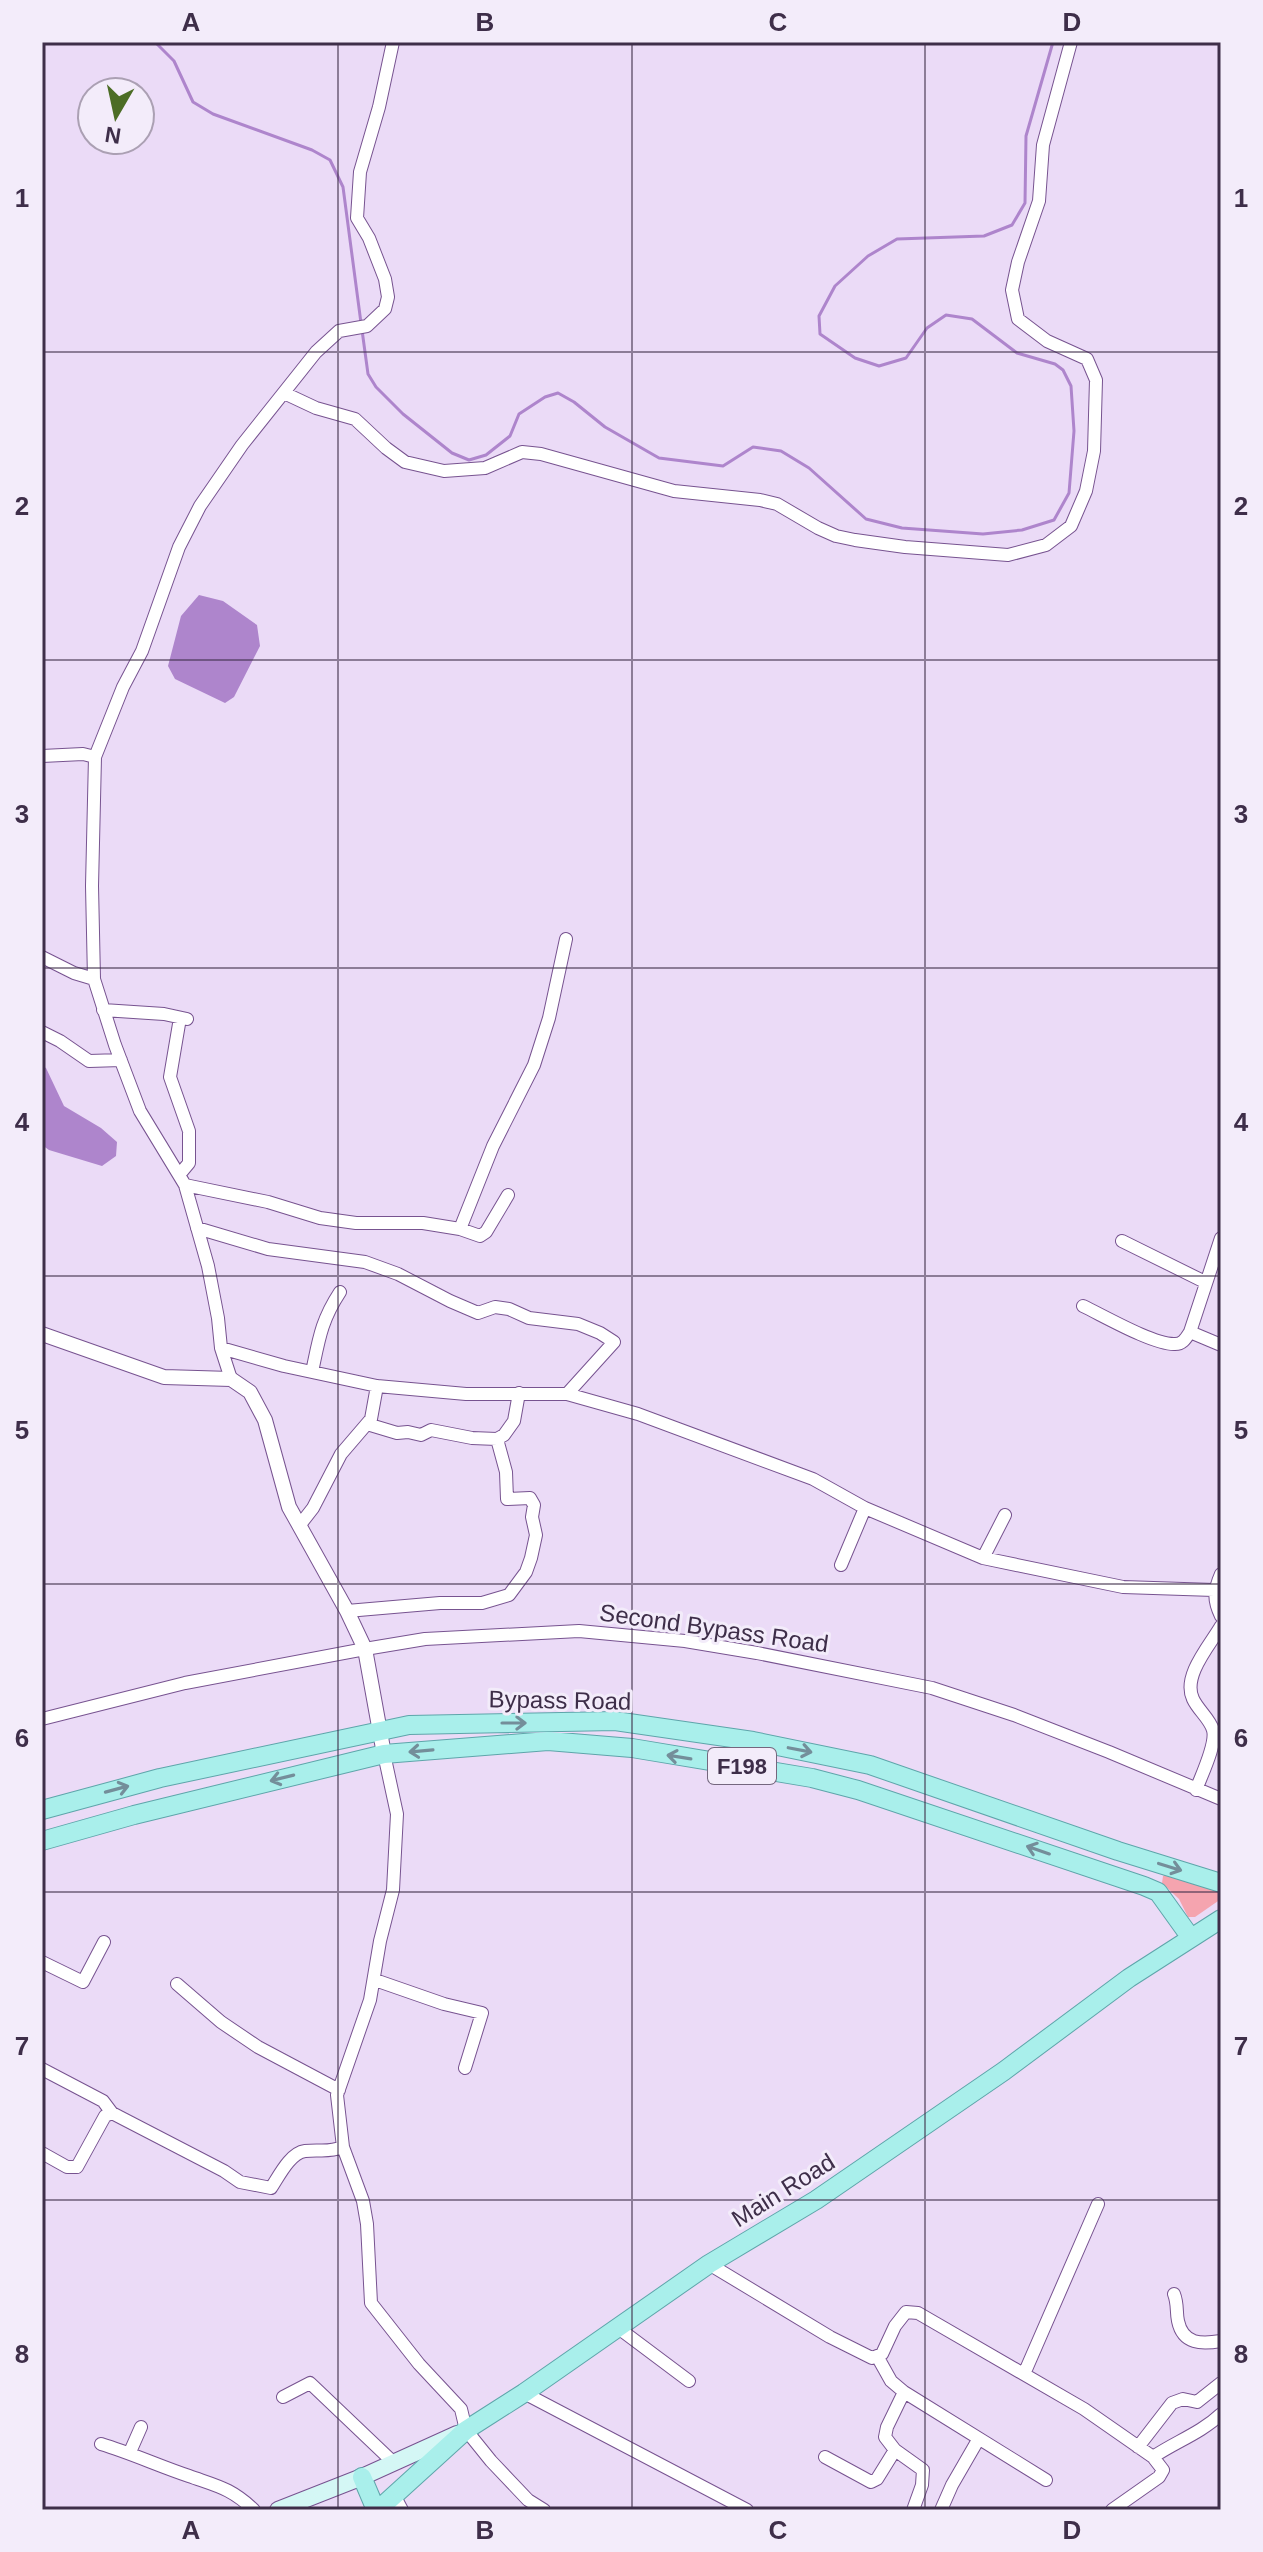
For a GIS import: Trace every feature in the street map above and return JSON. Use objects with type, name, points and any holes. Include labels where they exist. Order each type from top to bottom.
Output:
[{"type":"main road","name":"Bypass Road","points":[[42,1810],[160,1778],[409,1725],[615,1721],[753,1741],[870,1765],[1118,1851]]},
{"type":"main road","name":"Bypass Road","points":[[42,1841],[134,1815],[384,1754],[548,1741],[632,1748],[749,1767],[858,1790],[1112,1875]]},
{"type":"main road","points":[[749,1767],[753,1741]]},
{"type":"main road","points":[[1112,1875],[1118,1851]]},
{"type":"main road","name":"F198","points":[[1118,1851],[1221,1883]]},
{"type":"main road","name":"F198","points":[[1112,1875],[1158,1892],[1191,1938]]},
{"type":"main road","name":"Main Road","points":[[377,2510],[398,2503],[466,2430],[709,2264],[816,2200],[1004,2071],[1129,1978],[1221,1919]]},
{"type":"main road","points":[[278,2510],[362,2477],[466,2430]]},
{"type":"main road","points":[[362,2477],[377,2510]]},
{"type":"street","points":[[231,1379],[221,1348],[208,1266],[182,1180],[140,1111],[94,979],[92,886],[95,757],[123,687],[142,651],[179,547],[200,506],[242,445],[316,352],[339,331],[367,326],[385,309],[388,297],[385,279],[369,238],[357,218],[360,172],[379,107],[393,42]]},
{"type":"street","points":[[284,393],[316,408],[355,419],[405,462],[444,471],[485,468],[522,452],[541,454],[674,491],[777,504],[818,528],[855,540],[1008,555],[1046,545],[1071,526],[1086,491],[1094,451],[1096,380],[1087,359],[1047,341],[1018,319],[1012,290],[1039,201],[1043,145],[1071,42]]},
{"type":"street","points":[[42,756],[83,754],[95,757]]},
{"type":"street","points":[[460,1229],[493,1146],[534,1065],[549,1018],[566,939]]},
{"type":"street","points":[[42,957],[94,979]]},
{"type":"street","points":[[103,1010],[184,1018],[170,1077],[189,1131],[189,1163],[182,1180]]},
{"type":"street","points":[[42,1032],[89,1061],[121,1060]]},
{"type":"street","points":[[182,1180],[320,1218],[356,1223],[423,1223],[480,1236],[486,1232],[508,1195]]},
{"type":"street","points":[[197,1228],[268,1249],[365,1262],[398,1274],[478,1313],[495,1307],[529,1318],[578,1324],[614,1342],[567,1394]]},
{"type":"street","points":[[1083,1306],[1150,1337],[1174,1344],[1182,1342],[1190,1332],[1221,1238]]},
{"type":"street","points":[[1122,1241],[1205,1282]]},
{"type":"street","points":[[312,1372],[326,1313],[340,1292]]},
{"type":"street","points":[[1190,1332],[1221,1345]]},
{"type":"street","points":[[42,1334],[164,1377],[231,1379],[250,1392],[265,1420],[285,1496],[365,1649],[397,1814],[393,1890],[370,2000],[337,2095],[343,2147],[363,2201],[367,2224],[371,2303],[419,2364],[461,2409],[466,2430],[528,2500],[544,2510]]},
{"type":"street","points":[[221,1348],[377,1386],[466,1394],[567,1394],[638,1414],[813,1479],[865,1508],[983,1558],[1123,1587],[1214,1590]]},
{"type":"street","points":[[299,1526],[313,1508],[341,1454],[371,1419],[377,1386]]},
{"type":"street","points":[[367,1424],[397,1433],[421,1435],[431,1430],[497,1439],[514,1421],[519,1393]]},
{"type":"street","points":[[347,1611],[440,1603],[482,1603],[509,1595],[526,1572],[531,1558],[536,1535],[532,1517],[534,1505],[530,1498],[507,1499],[506,1472],[497,1439]]},
{"type":"street","points":[[841,1565],[865,1508]]},
{"type":"street","points":[[983,1558],[1005,1515]]},
{"type":"street","points":[[1221,1574],[1214,1590],[1221,1616]]},
{"type":"street","points":[[1196,1790],[1214,1741],[1213,1730],[1191,1696],[1190,1684],[1192,1675],[1221,1626]]},
{"type":"street","name":"Second Bypass Road","points":[[42,1719],[185,1683],[425,1639],[579,1631],[685,1641],[932,1688],[1095,1746],[1221,1799]]},
{"type":"street","points":[[42,1962],[83,1982],[104,1942]]},
{"type":"street","points":[[375,1980],[444,2004],[482,2013],[465,2068]]},
{"type":"street","points":[[177,1984],[221,2022],[258,2047],[339,2090]]},
{"type":"street","points":[[42,2069],[103,2101],[112,2113],[240,2182],[271,2188],[293,2157],[303,2151],[328,2152],[343,2147]]},
{"type":"street","points":[[42,2153],[67,2167],[77,2167],[105,2116],[112,2113]]},
{"type":"street","points":[[1024,2374],[1098,2204]]},
{"type":"street","points":[[709,2264],[830,2337],[872,2358],[882,2354],[895,2326],[906,2312],[918,2313],[1084,2409],[1153,2457],[1163,2470],[1159,2477],[1112,2510]]},
{"type":"street","points":[[1174,2294],[1178,2323],[1189,2339],[1203,2344],[1221,2341]]},
{"type":"street","points":[[617,2327],[689,2381]]},
{"type":"street","points":[[877,2356],[891,2381],[904,2392],[1046,2480]]},
{"type":"street","points":[[283,2397],[310,2383],[394,2463]]},
{"type":"street","points":[[1138,2447],[1172,2403],[1183,2399],[1197,2402],[1221,2383]]},
{"type":"street","points":[[904,2392],[885,2437],[895,2450],[923,2470],[922,2485],[913,2510]]},
{"type":"street","points":[[524,2393],[747,2510]]},
{"type":"street","points":[[1153,2457],[1221,2414]]},
{"type":"street","points":[[130,2452],[141,2427]]},
{"type":"street","points":[[941,2510],[978,2440]]},
{"type":"street","points":[[101,2444],[222,2486],[254,2510]]},
{"type":"street","points":[[825,2457],[871,2482],[877,2479],[895,2450]]},
{"type":"shaded area","points":[[199,595],[223,601],[257,625],[260,646],[234,697],[225,703],[175,679],[168,666],[181,616]]},
{"type":"shaded area","points":[[42,1066],[46,1068],[64,1106],[101,1128],[117,1142],[116,1156],[102,1166],[49,1150],[42,1145]]},
{"type":"shaded area","points":[[1167,1874],[1220,1891],[1221,1899],[1195,1917],[1188,1917],[1179,1899],[1162,1883],[1163,1876]]},
{"type":"waterway","points":[[155,42],[174,61],[193,102],[213,114],[312,150],[330,160],[343,187],[361,323]]},
{"type":"waterway","points":[[362,330],[368,374],[376,387],[403,414],[452,453],[469,460],[486,455],[510,436],[519,414],[545,397],[558,393],[605,427],[659,458],[723,466],[753,447],[781,451],[809,468],[866,519],[902,528],[983,534],[1022,530],[1054,520],[1069,493],[1074,431],[1071,386],[1063,370],[1055,364],[1017,353],[972,319],[946,315],[927,328],[906,358],[879,366],[855,358],[820,334],[819,316],[835,286],[868,256],[897,239],[984,236],[1012,225],[1025,203],[1026,136],[1053,42]]}]
